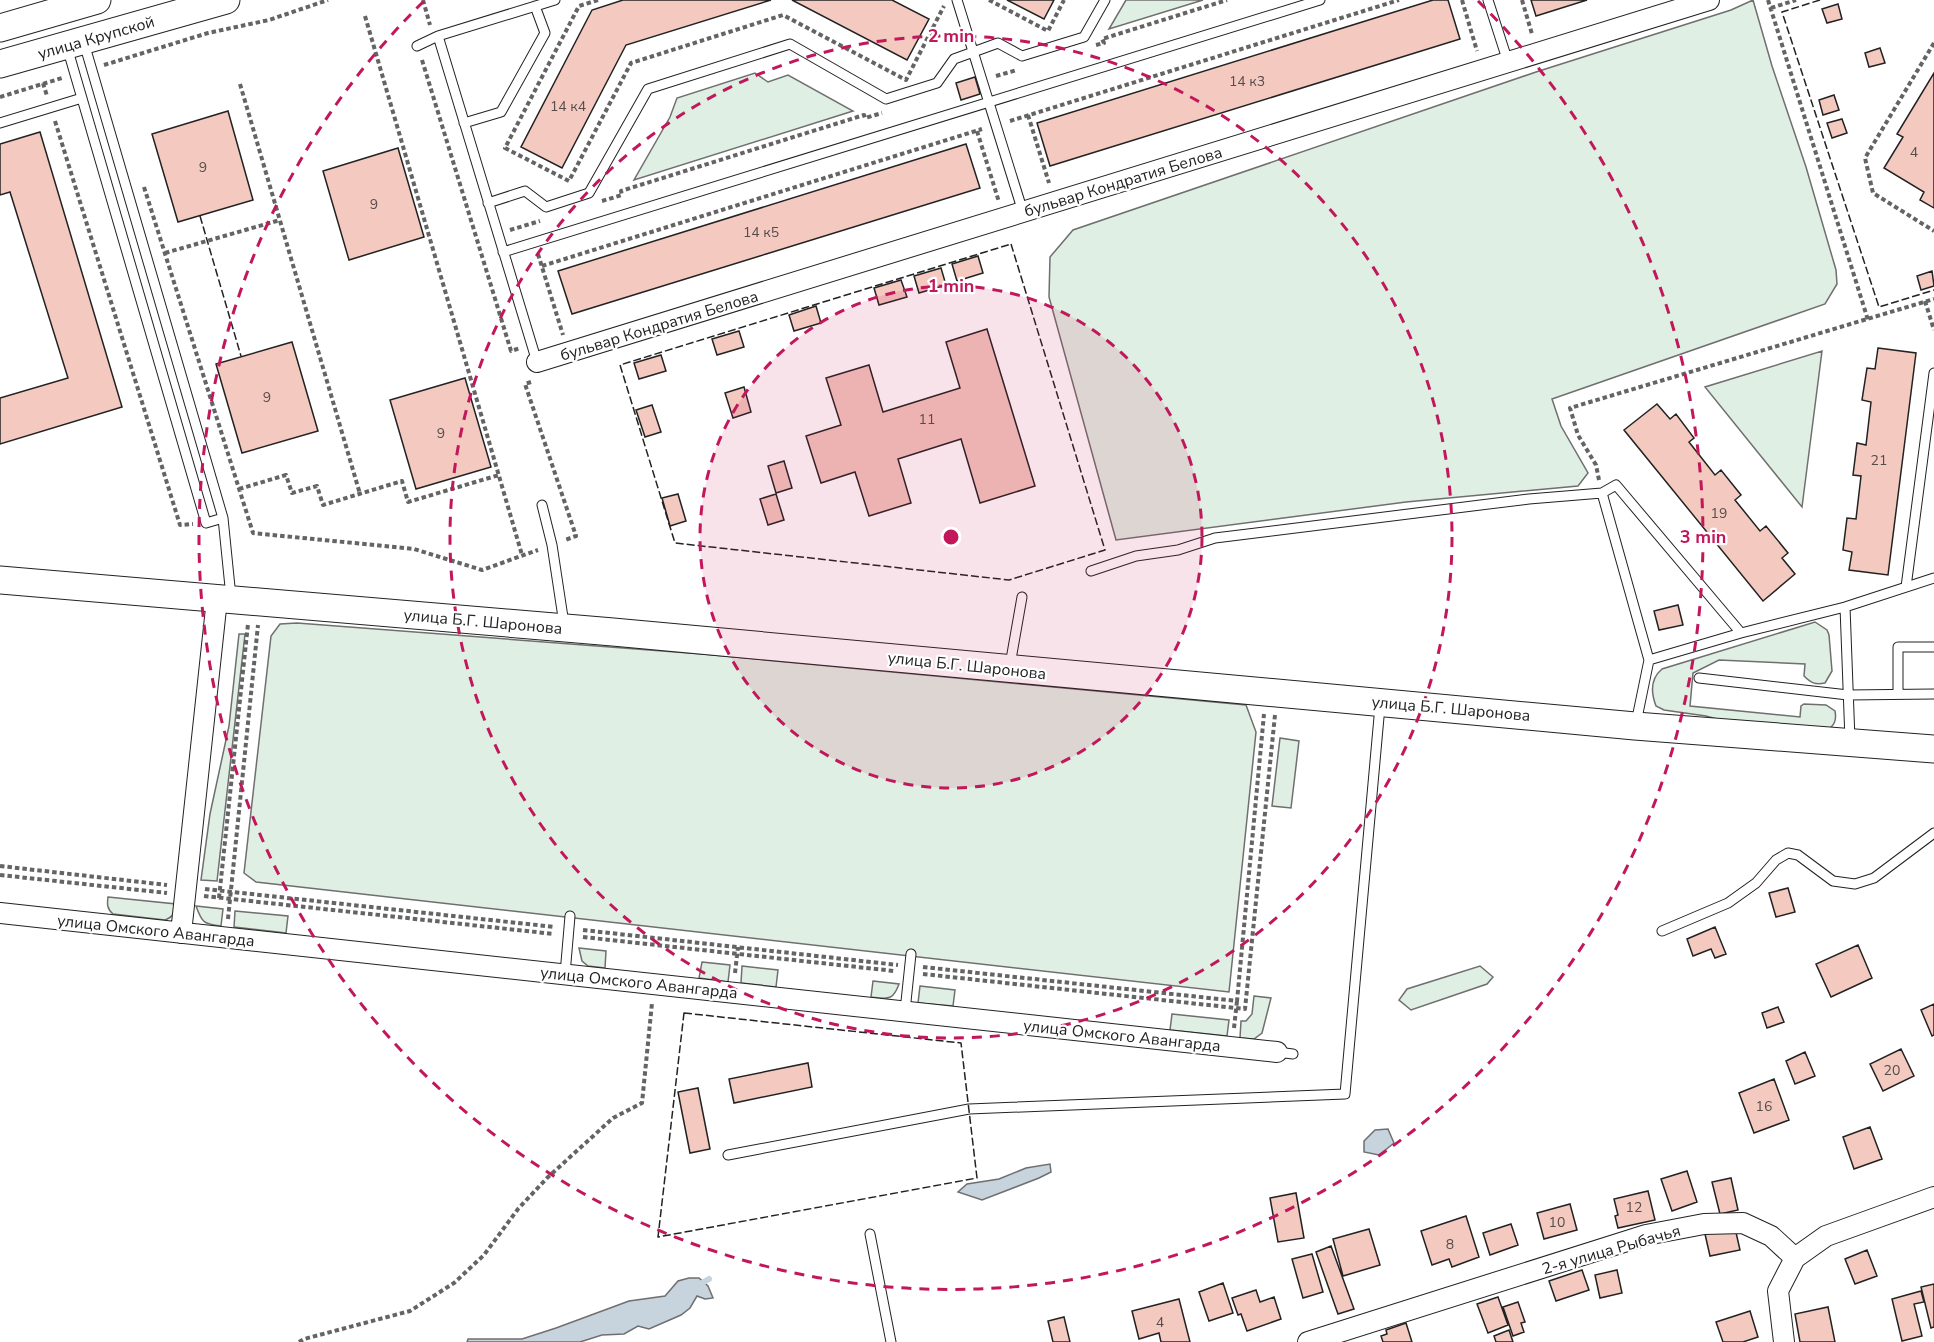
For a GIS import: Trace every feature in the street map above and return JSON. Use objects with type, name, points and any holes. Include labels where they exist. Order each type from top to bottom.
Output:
[{"type":"main road","points":[[0,28],[94,0]]},
{"type":"main road","name":"улица Крупской","points":[[0,64],[226,0]]},
{"type":"main road","name":"улица Б.Г. Шаронова","points":[[0,580],[565,628],[1635,726],[1934,749]]},
{"type":"street","name":"бульвар Кондратия Белова","points":[[537,362],[1709,0]]},
{"type":"street","points":[[181,933],[185,891],[240,601]]},
{"type":"street","name":"улица Омского Авангарда","points":[[0,913],[1285,1053]]},
{"type":"street","points":[[1784,1342],[1778,1291],[1795,1258],[1826,1236],[1934,1197]]},
{"type":"street","name":"2-я улица Рыбачья","points":[[1308,1342],[1646,1235],[1704,1224],[1743,1223],[1771,1236],[1795,1258]]},
{"type":"lane","points":[[417,46],[438,36],[555,0]]},
{"type":"lane","points":[[957,0],[1023,212]]},
{"type":"lane","points":[[488,203],[525,191],[546,207],[589,193],[648,89],[790,44],[886,99],[937,83],[954,59],[998,43],[1022,56],[1084,37],[1105,0]]},
{"type":"lane","points":[[503,252],[1320,0]]},
{"type":"lane","points":[[1488,0],[1508,62]]},
{"type":"lane","points":[[464,123],[501,112],[545,33],[535,6]]},
{"type":"lane","points":[[438,36],[537,362]]},
{"type":"lane","points":[[75,43],[91,69],[223,518],[240,601]]},
{"type":"lane","points":[[75,43],[75,74],[206,523],[223,518]]},
{"type":"lane","points":[[0,123],[82,98]]},
{"type":"lane","points":[[1906,587],[1934,373]]},
{"type":"lane","points":[[1091,571],[1136,556],[1178,550],[1215,538],[1529,499],[1602,493],[1616,485],[1741,633]]},
{"type":"lane","points":[[1602,493],[1649,660],[1635,726]]},
{"type":"lane","points":[[542,505],[552,545],[565,628]]},
{"type":"lane","points":[[1649,660],[1741,633],[1845,607],[1934,578]]},
{"type":"lane","points":[[1009,669],[1022,597]]},
{"type":"lane","points":[[1845,607],[1850,744]]},
{"type":"lane","points":[[1898,694],[1898,647],[1934,647]]},
{"type":"lane","points":[[1699,678],[1848,695],[1934,694]]},
{"type":"lane","points":[[728,1155],[969,1109],[1345,1094],[1380,702]]},
{"type":"lane","points":[[1662,931],[1728,903],[1756,883],[1776,860],[1788,853],[1798,855],[1833,881],[1855,884],[1874,879],[1934,833]]},
{"type":"lane","points":[[565,974],[570,916]]},
{"type":"lane","points":[[906,1011],[911,954]]},
{"type":"lane","points":[[870,1234],[891,1342]]},
{"type":"path","points":[[91,69],[208,33],[269,20],[328,0]]},
{"type":"path","points":[[423,0],[430,27]]},
{"type":"path","points":[[598,0],[579,6],[505,148],[569,182],[631,63],[783,15],[906,80],[947,0]]},
{"type":"path","points":[[989,0],[1048,31],[1064,0]]},
{"type":"path","points":[[1093,46],[1104,43],[1102,39],[1227,0]]},
{"type":"path","points":[[542,266],[1399,0]]},
{"type":"path","points":[[1462,0],[1479,54]]},
{"type":"path","points":[[1522,0],[1533,37]]},
{"type":"path","points":[[1768,0],[1868,320]]},
{"type":"path","points":[[1771,8],[1796,0]]},
{"type":"path","points":[[365,16],[522,555]]},
{"type":"path","points":[[1934,43],[1865,158],[1873,193],[1934,231]]},
{"type":"path","points":[[417,46],[511,351]]},
{"type":"path","points":[[105,64],[108,74]]},
{"type":"path","points":[[982,80],[1027,67]]},
{"type":"path","points":[[0,97],[75,74]]},
{"type":"path","points":[[43,83],[180,525],[206,523]]},
{"type":"path","points":[[240,84],[360,494]]},
{"type":"path","points":[[602,201],[622,195],[621,191],[864,115],[865,118],[887,111]]},
{"type":"path","points":[[1028,115],[1050,187]]},
{"type":"path","points":[[976,131],[999,203]]},
{"type":"path","points":[[143,185],[253,533],[414,549],[482,570],[576,536],[525,384]]},
{"type":"path","points":[[498,234],[550,218]]},
{"type":"path","points":[[165,253],[280,219]]},
{"type":"path","points":[[1602,493],[1596,465],[1578,435],[1570,408],[1934,299]]},
{"type":"path","points":[[1925,302],[1934,330]]},
{"type":"path","points":[[239,489],[286,475],[292,493],[317,486],[323,505],[402,481],[408,502],[499,475]]},
{"type":"path","points":[[219,898],[240,601]]},
{"type":"path","points":[[231,892],[240,601]]},
{"type":"path","points":[[0,875],[185,891],[231,892],[1245,1009],[1272,693]]},
{"type":"path","points":[[909,969],[1237,1001],[1272,693]]},
{"type":"path","points":[[0,867],[185,891],[219,898],[569,932]]},
{"type":"path","points":[[299,1342],[410,1311],[454,1283],[484,1255],[518,1209],[547,1178],[613,1118],[642,1102],[654,984]]},
{"type":"green space","points":[[1126,0],[1203,0],[1109,29]]},
{"type":"green space","points":[[1753,0],[1836,270],[1837,284],[1825,304],[1552,399],[1561,426],[1588,473],[1578,486],[1406,502],[1116,540],[1049,297],[1050,257],[1073,230],[1536,72],[1731,10]]},
{"type":"green space","points":[[755,73],[768,82],[788,75],[853,111],[634,180],[670,117],[677,98]]},
{"type":"green space","points":[[1822,351],[1802,507],[1705,387]]},
{"type":"green space","points":[[1815,622],[1827,630],[1829,635],[1832,671],[1825,683],[1816,684],[1804,676],[1805,664],[1719,660],[1693,673],[1690,706],[1800,717],[1801,706],[1804,704],[1826,705],[1835,711],[1836,718],[1833,725],[1825,732],[1731,723],[1706,716],[1664,710],[1656,706],[1653,686],[1655,677],[1662,669]]},
{"type":"green space","points":[[297,623],[702,654],[1246,705],[1256,732],[1229,992],[256,882],[244,873],[271,636],[280,624]]},
{"type":"green space","points":[[239,634],[245,634],[217,881],[201,880],[210,814],[229,726]]},
{"type":"green space","points":[[1280,738],[1299,741],[1291,808],[1272,806]]},
{"type":"green space","points":[[108,897],[176,904],[173,914],[165,920],[113,914],[108,906]]},
{"type":"green space","points":[[196,906],[223,909],[221,926],[204,922]]},
{"type":"green space","points":[[235,911],[288,916],[286,933],[234,927]]},
{"type":"green space","points":[[579,948],[606,951],[605,968],[588,966],[582,961]]},
{"type":"green space","points":[[702,962],[730,965],[728,982],[699,978]]},
{"type":"green space","points":[[742,966],[778,970],[776,987],[741,983]]},
{"type":"green space","points":[[1480,966],[1493,977],[1487,984],[1411,1010],[1399,1000],[1407,989]]},
{"type":"green space","points":[[873,981],[899,984],[889,998],[877,998],[871,997]]},
{"type":"green space","points":[[920,986],[955,990],[953,1006],[918,1003]]},
{"type":"green space","points":[[1254,996],[1271,998],[1262,1033],[1254,1039],[1240,1038],[1241,1021],[1246,1021],[1252,1014]]},
{"type":"green space","points":[[1172,1014],[1229,1020],[1227,1036],[1170,1030]]},
{"type":"shaded area","points":[[1388,1129],[1394,1143],[1379,1155],[1364,1152],[1364,1141],[1375,1130]]},
{"type":"shaded area","points":[[1050,1164],[1051,1172],[982,1200],[958,1192],[967,1184],[999,1179],[1026,1168]]},
{"type":"shaded area","points":[[699,1278],[708,1286],[713,1298],[705,1299],[697,1296],[690,1308],[681,1315],[649,1329],[638,1326],[624,1334],[602,1335],[580,1342],[467,1342],[468,1339],[522,1339],[629,1301],[665,1296],[678,1281]]},
{"type":"building","points":[[623,0],[771,0],[626,45],[562,168],[521,147],[592,10]]},
{"type":"building","points":[[792,0],[892,0],[929,19],[907,60]]},
{"type":"building","points":[[1007,0],[1054,0],[1044,19]]},
{"type":"building","points":[[1433,0],[1448,0],[1460,39],[1050,166],[1037,123]]},
{"type":"building","points":[[1531,0],[1587,0],[1536,16]]},
{"type":"building","points":[[1838,4],[1842,19],[1827,23],[1822,9]]},
{"type":"building","points":[[1880,48],[1885,63],[1869,67],[1865,53]]},
{"type":"building","points":[[1934,73],[1934,208],[1920,200],[1924,192],[1884,168],[1903,137],[1897,134]]},
{"type":"building","points":[[975,77],[980,94],[961,100],[956,83]]},
{"type":"building","points":[[1834,95],[1839,110],[1823,115],[1819,100]]},
{"type":"building","points":[[228,111],[253,200],[178,222],[152,134]]},
{"type":"building","points":[[1842,119],[1847,133],[1832,138],[1827,123]]},
{"type":"building","points":[[40,132],[122,407],[0,444],[0,398],[68,378],[10,192],[0,195],[0,144]]},
{"type":"building","points":[[966,144],[980,188],[572,314],[558,271]]},
{"type":"building","points":[[398,148],[424,237],[349,260],[323,171]]},
{"type":"building","points":[[978,256],[983,273],[957,281],[952,264]]},
{"type":"building","points":[[941,268],[946,285],[919,293],[914,276]]},
{"type":"building","points":[[1932,271],[1934,286],[1921,290],[1917,276]]},
{"type":"building","points":[[901,280],[907,297],[879,305],[874,288]]},
{"type":"building","points":[[816,306],[821,323],[794,331],[789,315]]},
{"type":"building","points":[[987,329],[1035,486],[980,503],[961,439],[898,459],[911,503],[869,516],[855,472],[821,483],[806,436],[841,425],[826,378],[869,365],[883,412],[960,388],[946,342]]},
{"type":"building","points":[[739,331],[744,347],[717,355],[712,339]]},
{"type":"building","points":[[292,342],[318,431],[242,453],[216,364]]},
{"type":"building","points":[[1878,348],[1916,353],[1888,575],[1849,570],[1852,552],[1843,550],[1847,518],[1856,519],[1861,476],[1853,475],[1857,443],[1866,445],[1871,402],[1862,400],[1867,368],[1875,369]]},
{"type":"building","points":[[661,355],[666,371],[639,379],[634,363]]},
{"type":"building","points":[[465,378],[491,467],[416,489],[390,400]]},
{"type":"building","points":[[744,387],[751,412],[733,418],[725,393]]},
{"type":"building","points":[[1657,404],[1670,419],[1676,414],[1694,438],[1689,442],[1715,475],[1721,470],[1741,495],[1735,500],[1760,531],[1766,526],[1788,553],[1782,558],[1795,574],[1763,601],[1624,430]]},
{"type":"building","points":[[652,405],[661,432],[645,437],[636,410]]},
{"type":"building","points":[[784,461],[792,488],[776,493],[768,466]]},
{"type":"building","points":[[678,494],[686,521],[670,526],[662,498]]},
{"type":"building","points":[[776,494],[784,520],[768,525],[760,499]]},
{"type":"building","points":[[1678,605],[1683,625],[1659,630],[1654,611]]},
{"type":"building","points":[[1788,888],[1795,912],[1776,917],[1769,893]]},
{"type":"building","points":[[1715,927],[1726,954],[1715,958],[1711,949],[1693,956],[1687,939]]},
{"type":"building","points":[[1858,945],[1872,978],[1831,997],[1816,964]]},
{"type":"building","points":[[1934,1004],[1934,1035],[1932,1036],[1921,1010]]},
{"type":"building","points":[[1778,1007],[1784,1022],[1767,1028],[1762,1013]]},
{"type":"building","points":[[1901,1049],[1914,1076],[1883,1091],[1870,1064]]},
{"type":"building","points":[[1805,1052],[1815,1076],[1795,1084],[1786,1061]]},
{"type":"building","points":[[808,1063],[812,1087],[734,1103],[729,1079]]},
{"type":"building","points":[[1774,1079],[1789,1120],[1754,1133],[1739,1093]]},
{"type":"building","points":[[698,1088],[710,1149],[690,1153],[678,1092]]},
{"type":"building","points":[[1870,1127],[1882,1159],[1854,1169],[1843,1137]]},
{"type":"building","points":[[1687,1171],[1697,1202],[1672,1211],[1661,1179]]},
{"type":"building","points":[[1731,1178],[1738,1210],[1720,1214],[1712,1182]]},
{"type":"building","points":[[1648,1191],[1655,1220],[1618,1228],[1614,1199]]},
{"type":"building","points":[[1296,1193],[1304,1238],[1278,1242],[1270,1198]]},
{"type":"building","points":[[1570,1204],[1577,1230],[1544,1239],[1537,1213]]},
{"type":"building","points":[[1466,1216],[1479,1257],[1452,1267],[1449,1259],[1432,1265],[1421,1231]]},
{"type":"building","points":[[1511,1224],[1518,1245],[1490,1255],[1483,1233]]},
{"type":"building","points":[[1735,1228],[1740,1250],[1710,1256],[1705,1234]]},
{"type":"building","points":[[1369,1229],[1380,1265],[1343,1276],[1333,1239]]},
{"type":"building","points":[[1331,1246],[1354,1309],[1338,1314],[1316,1252]]},
{"type":"building","points":[[1867,1250],[1877,1276],[1855,1284],[1845,1259]]},
{"type":"building","points":[[1312,1254],[1323,1292],[1303,1298],[1292,1259]]},
{"type":"building","points":[[1582,1270],[1589,1290],[1556,1301],[1549,1281]]},
{"type":"building","points":[[1617,1270],[1622,1293],[1600,1298],[1595,1275]]},
{"type":"building","points":[[1223,1283],[1233,1313],[1209,1321],[1199,1292]]},
{"type":"building","points":[[1934,1284],[1934,1327],[1931,1328],[1921,1287]]},
{"type":"building","points":[[1256,1290],[1260,1302],[1274,1297],[1281,1319],[1247,1331],[1232,1298]]},
{"type":"building","points":[[1921,1291],[1924,1302],[1914,1304],[1922,1336],[1902,1341],[1892,1299]]},
{"type":"building","points":[[1498,1297],[1508,1325],[1488,1333],[1477,1304]]},
{"type":"building","points":[[1179,1299],[1190,1342],[1161,1342],[1159,1333],[1139,1339],[1132,1311]]},
{"type":"building","points":[[1518,1302],[1525,1322],[1521,1323],[1524,1332],[1513,1336],[1503,1307]]},
{"type":"building","points":[[1828,1307],[1835,1342],[1800,1342],[1795,1314]]},
{"type":"building","points":[[1750,1311],[1758,1337],[1743,1342],[1723,1342],[1716,1322]]},
{"type":"building","points":[[1064,1317],[1070,1342],[1053,1342],[1048,1321]]},
{"type":"building","points":[[1406,1323],[1412,1342],[1383,1342],[1381,1336],[1387,1334],[1386,1330]]},
{"type":"building","points":[[1509,1330],[1513,1342],[1496,1342],[1494,1336]]},
{"type":"waterway","points":[[697,1286],[709,1279]]},
{"type":"fence","points":[[1820,0],[1782,12],[1879,307],[1934,290]]},
{"type":"fence","points":[[200,216],[241,356]]},
{"type":"fence","points":[[1011,244],[1105,550],[1009,580],[675,543],[620,365],[1011,244]]},
{"type":"fence","points":[[684,1013],[961,1043],[977,1178],[658,1237],[684,1013]]}]
